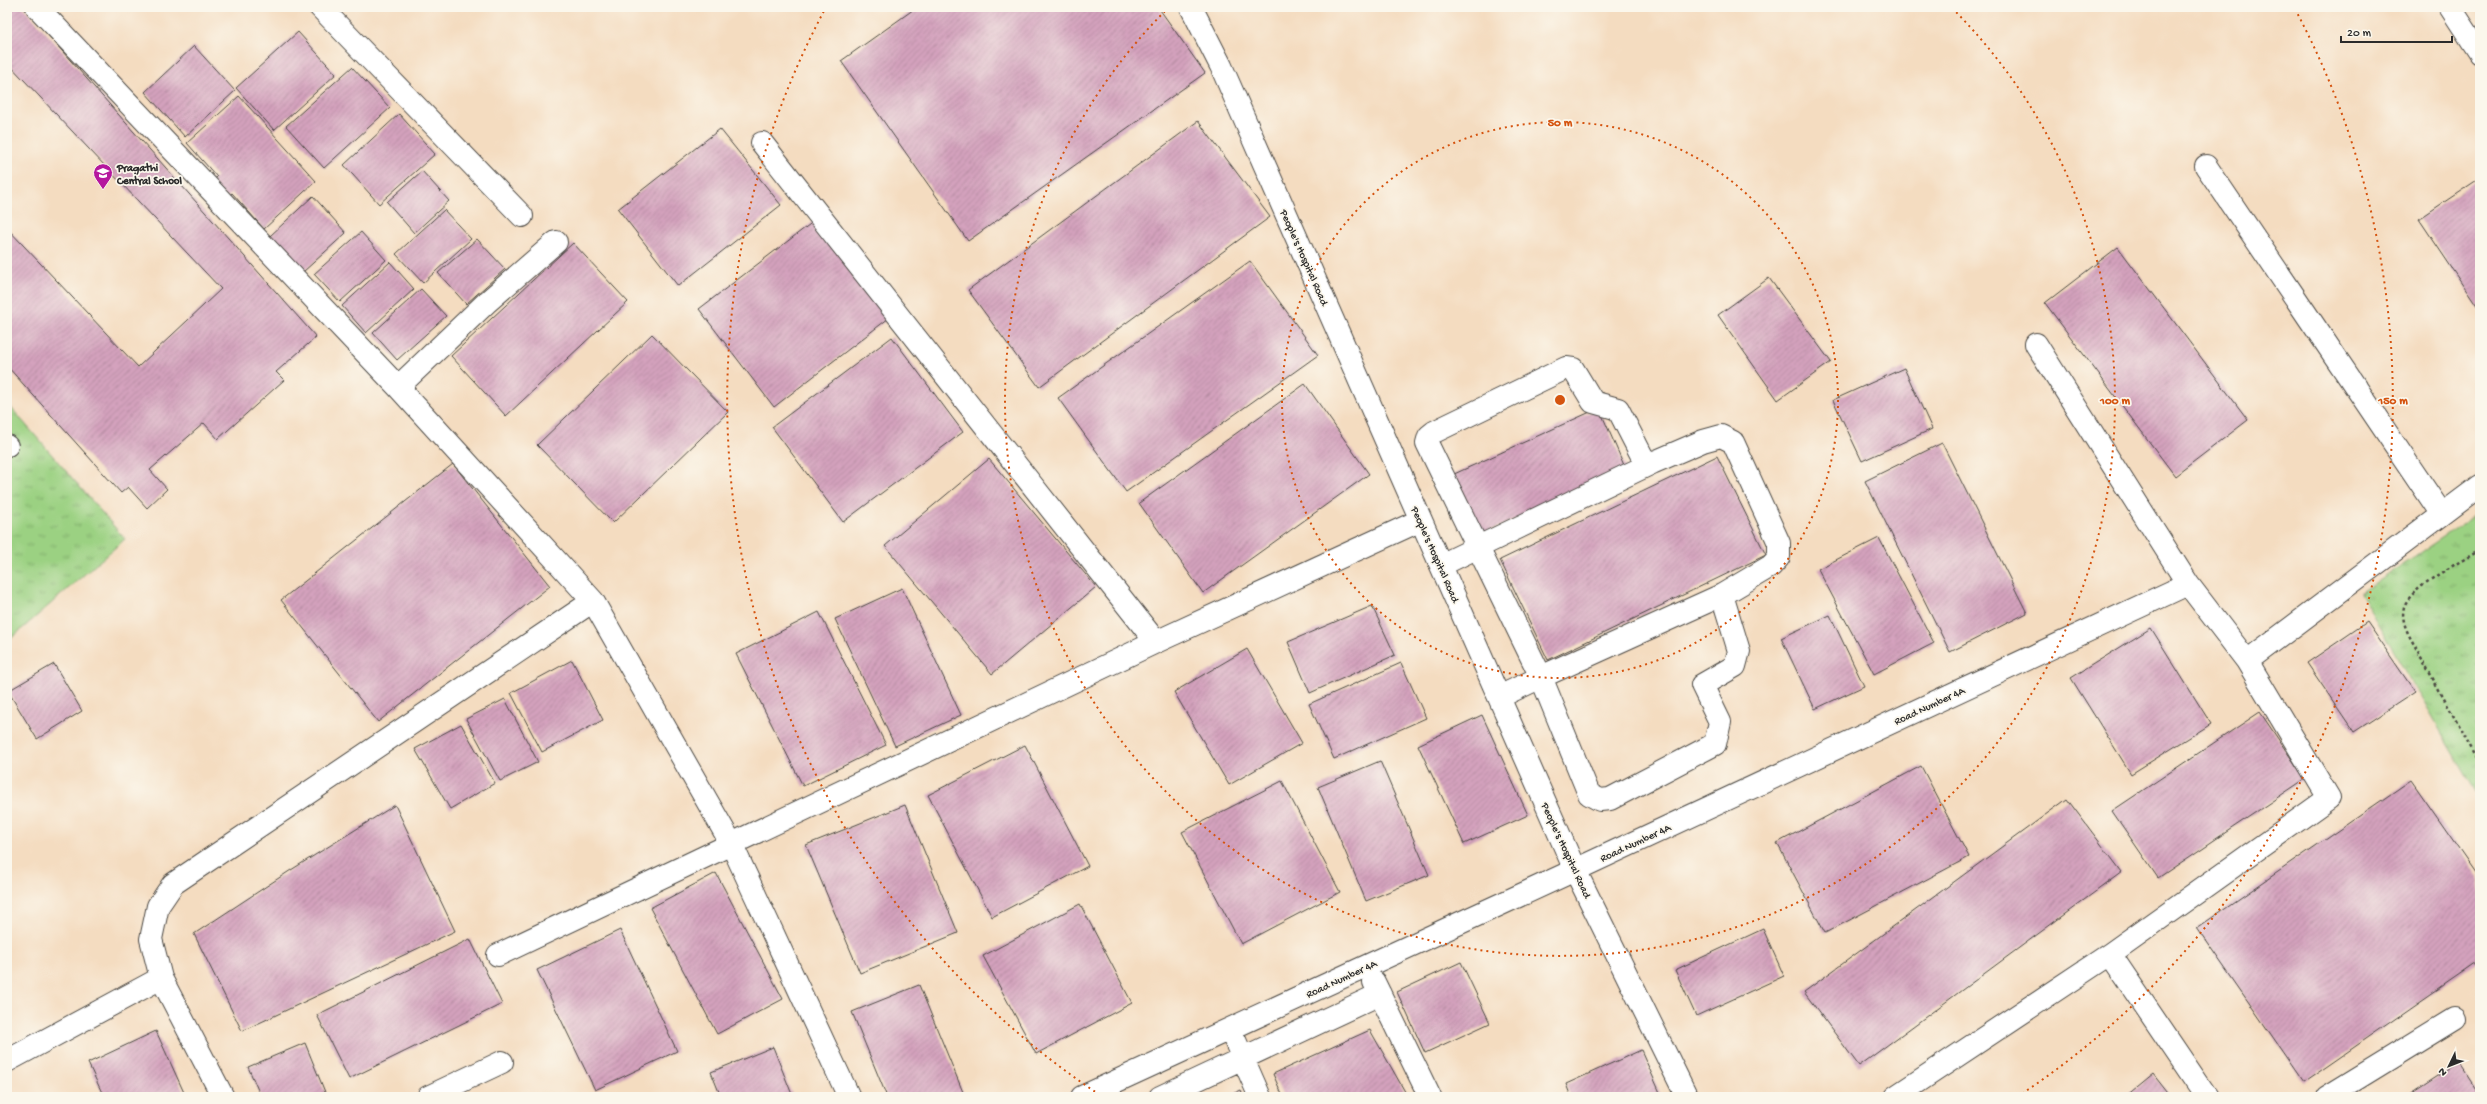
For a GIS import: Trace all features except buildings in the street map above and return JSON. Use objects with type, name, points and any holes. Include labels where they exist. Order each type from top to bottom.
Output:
[{"type":"street","points":[[37,7],[398,387],[593,601],[731,843],[849,1097]]},
{"type":"street","points":[[320,7],[522,216]]},
{"type":"street","name":"People's Hospital Road","points":[[1191,7],[1221,66],[1575,870],[1687,1097]]},
{"type":"street","points":[[2450,7],[2480,53]]},
{"type":"street","points":[[762,143],[1156,642]]},
{"type":"street","points":[[2206,166],[2441,513]]},
{"type":"street","points":[[398,387],[486,302],[556,242]]},
{"type":"street","points":[[1895,1097],[2110,954],[2329,798],[2247,661],[2188,584],[2036,344]]},
{"type":"street","points":[[1652,463],[1643,458],[1618,409],[1592,402],[1573,369],[1566,368],[1444,426],[1429,436],[1427,443],[1541,677],[1590,794],[1600,800],[1610,799],[1715,744],[1720,722],[1702,685],[1735,666],[1739,651],[1722,595]]},
{"type":"street","points":[[1441,565],[1652,463],[1703,441],[1722,436],[1733,442],[1779,543],[1780,558],[1771,566],[1722,595],[1499,697]]},
{"type":"street","points":[[2247,661],[2441,513],[2480,486]]},
{"type":"street","points":[[498,955],[1156,642],[1421,520]]},
{"type":"street","name":"Road Number 4A","points":[[1084,1097],[2188,584]]},
{"type":"street","points":[[223,1097],[161,978],[151,939],[158,906],[173,884],[593,601]]},
{"type":"street","points":[[2110,954],[2207,1097]]},
{"type":"street","points":[[1367,966],[1430,1097]]},
{"type":"street","points":[[7,1061],[161,978]]},
{"type":"street","points":[[1160,1097],[1380,994]]},
{"type":"street","points":[[2327,1097],[2454,1019]]},
{"type":"street","points":[[1230,1029],[1260,1097]]},
{"type":"street","points":[[428,1097],[502,1062]]},
{"type":"path","points":[[2480,550],[2412,593],[2404,605],[2403,619],[2411,639],[2480,764]]},
{"type":"green space","points":[[7,403],[125,539],[7,642]]},
{"type":"green space","points":[[2480,512],[2480,799],[2360,593]]},
{"type":"place","name":"Pragathi Central School","points":[[103,190]]}]
